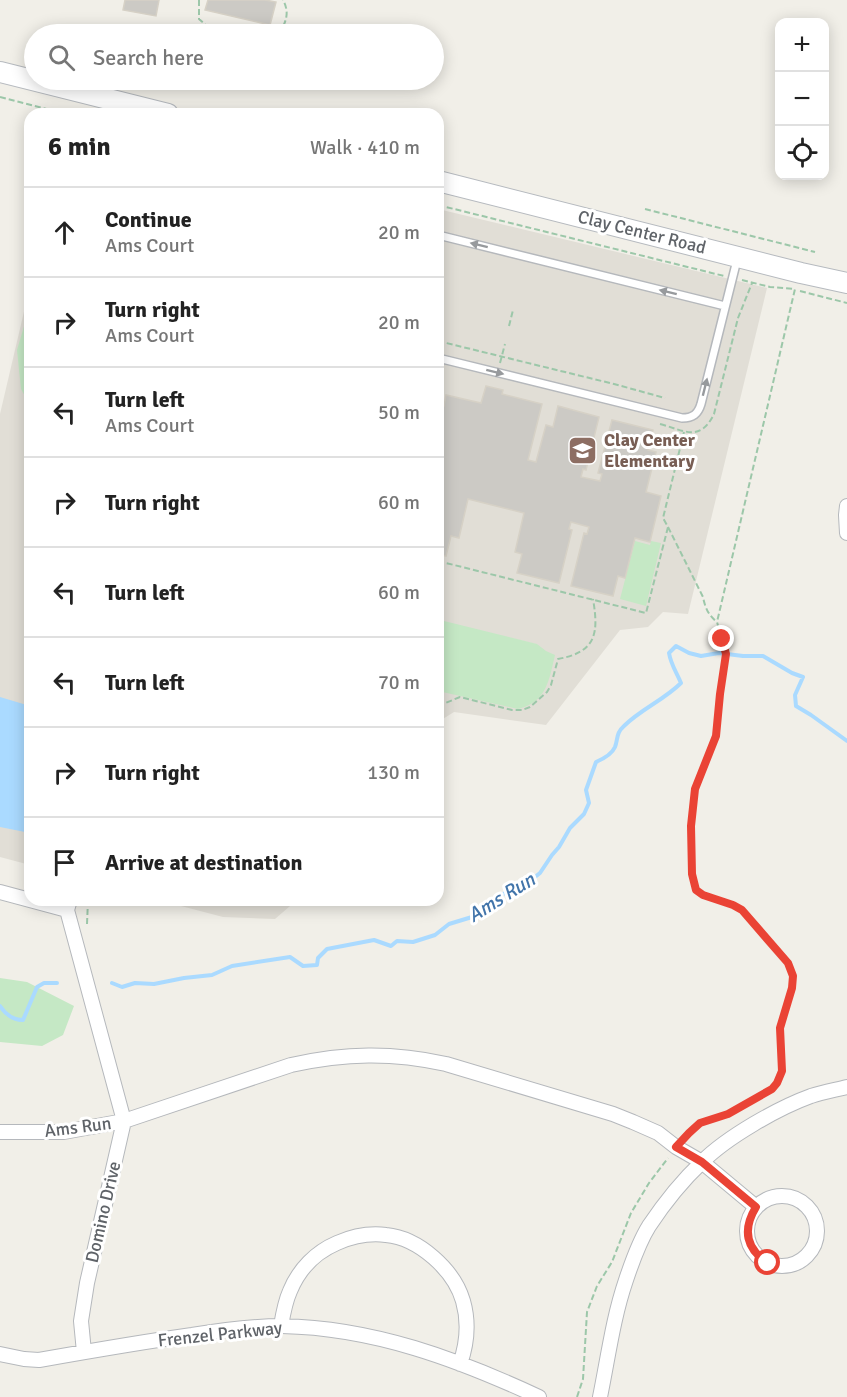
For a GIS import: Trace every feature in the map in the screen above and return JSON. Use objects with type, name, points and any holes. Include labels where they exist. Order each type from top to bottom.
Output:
[{"type":"street","points":[[0,72],[24,78]]},
{"type":"street","points":[[72,90],[144,108]]},
{"type":"street","name":"Clay Center Road","points":[[444,183],[847,283]]},
{"type":"street","points":[[847,506],[847,532]]},
{"type":"street","points":[[0,892],[24,897]]},
{"type":"street","name":"Domino Drive","points":[[69,906],[124,1121],[87,1282],[81,1321],[84,1352]]},
{"type":"street","name":"Ams Run","points":[[0,1132],[64,1132],[124,1121],[291,1065],[353,1055],[391,1055],[446,1064],[613,1114],[646,1127],[702,1162],[756,1207]]},
{"type":"street","points":[[600,1397],[619,1301],[626,1278],[649,1226],[669,1198],[702,1162],[724,1144],[757,1123],[812,1096],[847,1087]]},
{"type":"street","points":[[777,1196],[789,1196],[801,1200],[810,1208],[816,1219],[818,1231],[816,1243],[809,1254],[800,1262],[790,1266],[768,1263],[759,1257],[752,1249],[748,1239],[747,1227],[756,1207],[765,1200],[777,1196]]},
{"type":"street","points":[[280,1326],[286,1300],[295,1280],[303,1268],[317,1255],[326,1248],[355,1237],[369,1234],[389,1235],[406,1240],[424,1250],[448,1272],[463,1300],[467,1335],[460,1364]]},
{"type":"street","name":"Frenzel Parkway","points":[[0,1354],[39,1360],[229,1329],[280,1326],[314,1328],[354,1333],[408,1345],[539,1397]]},
{"type":"lane","points":[[444,236],[725,306]]},
{"type":"lane","points":[[444,359],[688,418],[698,412],[737,256]]},
{"type":"path","points":[[199,0],[200,19],[205,24]]},
{"type":"path","points":[[283,0],[288,14],[285,24]]},
{"type":"path","points":[[0,98],[41,108]]},
{"type":"path","points":[[444,206],[732,278],[795,289],[847,303]]},
{"type":"path","points":[[645,210],[814,252]]},
{"type":"path","points":[[659,424],[690,433],[697,432],[710,422],[738,318],[753,283]]},
{"type":"path","points":[[577,1397],[583,1378],[587,1312],[597,1286],[612,1262],[631,1213],[649,1183],[676,1147],[700,1123],[728,1114],[772,1089],[782,1071],[780,1028],[792,988],[793,976],[788,963],[742,910],[696,890],[692,874],[691,826],[695,789],[716,736],[726,654],[717,622],[795,289]]},
{"type":"path","points":[[509,326],[513,310]]},
{"type":"path","points":[[444,343],[665,398]]},
{"type":"path","points":[[500,363],[505,344]]},
{"type":"path","points":[[612,392],[614,384]]},
{"type":"path","points":[[684,432],[663,518],[703,597],[705,608],[717,622]]},
{"type":"path","points":[[444,562],[646,613],[668,527]]},
{"type":"path","points":[[444,704],[460,697],[512,710],[530,707],[547,692],[558,659],[584,650],[592,640],[596,630],[593,599]]},
{"type":"path","points":[[87,924],[88,906]]},
{"type":"shaded area","name":"Clay Center Elementary","points":[[444,210],[767,288],[688,614],[663,612],[648,627],[620,630],[546,725],[454,712],[444,718]]},
{"type":"shaded area","points":[[24,312],[24,863],[0,857],[0,414]]},
{"type":"shaded area","points":[[181,906],[290,906],[275,919],[223,917]]},
{"type":"green space","points":[[24,326],[24,394],[21,389],[17,350]]},
{"type":"green space","points":[[635,541],[650,545],[651,541],[661,543],[646,606],[620,599]]},
{"type":"green space","points":[[444,621],[537,644],[555,655],[548,681],[541,695],[528,706],[518,709],[444,692]]},
{"type":"green space","points":[[0,978],[27,982],[74,1006],[63,1035],[42,1046],[0,1042]]},
{"type":"water","points":[[0,697],[24,704],[24,832],[0,827]]},
{"type":"building","points":[[125,0],[159,0],[156,16],[123,10]]},
{"type":"building","points":[[208,0],[276,2],[270,24],[205,10]]},
{"type":"building","points":[[486,386],[503,390],[502,394],[542,404],[528,460],[536,462],[546,425],[553,427],[558,406],[599,417],[586,470],[583,469],[581,477],[600,481],[602,474],[598,473],[612,420],[653,430],[648,450],[656,452],[646,492],[661,496],[650,542],[635,538],[625,578],[618,576],[613,596],[571,586],[584,533],[587,534],[589,527],[571,522],[569,529],[572,530],[559,583],[517,573],[522,554],[515,552],[524,513],[468,499],[459,538],[451,536],[446,556],[444,556],[444,406],[446,395],[481,403]]},
{"type":"waterway","name":"Ams Run","points":[[112,983],[122,987],[135,983],[154,984],[212,975],[232,966],[290,957],[303,966],[317,965],[318,958],[327,949],[374,940],[391,946],[397,941],[413,942],[435,935],[449,924],[472,917],[486,909],[499,896],[530,881],[540,873],[570,828],[584,814],[589,803],[586,790],[596,762],[614,750],[618,734],[624,726],[681,683],[669,653],[676,646],[701,656],[719,653],[763,656],[803,677],[795,695],[796,706],[847,741]]},
{"type":"waterway","name":"Ams Run","points":[[0,1006],[10,1016],[23,1020],[37,987],[44,983],[57,983]]},
{"type":"place","name":"Clay Center Elementary","points":[[583,450]]},
{"type":"route","points":[[722,639],[726,654],[716,736],[695,789],[691,826],[693,884],[696,890],[703,895],[733,905],[751,919],[788,963],[793,976],[792,988],[780,1028],[782,1071],[777,1083],[772,1089],[728,1114],[700,1123],[676,1147],[702,1162],[756,1207],[747,1227],[748,1239],[752,1249],[768,1263]]}]
